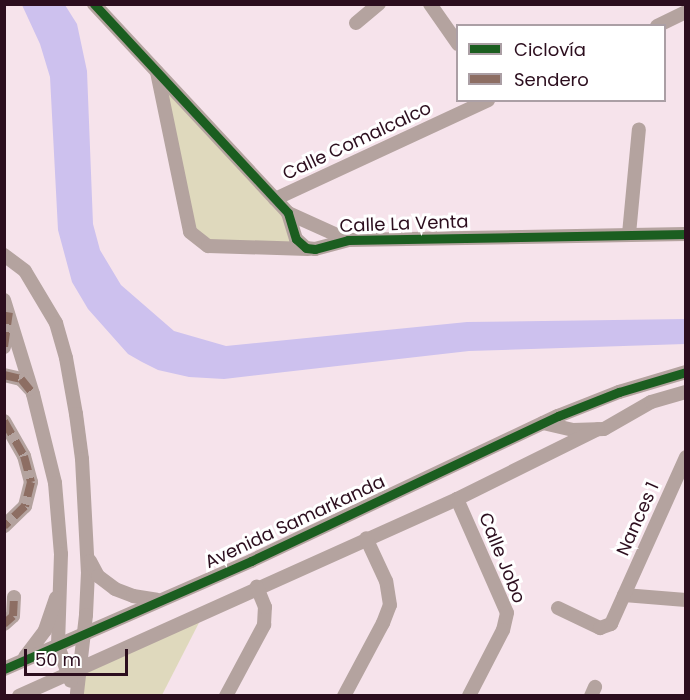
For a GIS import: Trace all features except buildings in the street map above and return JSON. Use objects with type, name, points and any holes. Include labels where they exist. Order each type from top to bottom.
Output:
[{"type":"street","name":"Calle La Venta","points":[[94,4],[288,213],[348,240]]},
{"type":"street","points":[[356,23],[379,4]]},
{"type":"street","points":[[430,4],[456,41]]},
{"type":"street","points":[[661,24],[686,12]]},
{"type":"street","name":"Calle La Venta","points":[[157,72],[190,232],[203,243],[214,247],[309,249],[348,240],[686,234]]},
{"type":"street","name":"Calle Comalcalco","points":[[275,199],[484,102]]},
{"type":"street","points":[[629,234],[639,129]]},
{"type":"street","name":"Calle La Venta","points":[[288,213],[296,239],[300,245],[309,249]]},
{"type":"street","points":[[4,255],[25,272],[50,311],[60,338],[80,448],[88,554],[88,601],[74,671],[77,694]]},
{"type":"street","points":[[4,347],[7,306]]},
{"type":"street","points":[[7,306],[33,394],[55,483],[61,554],[58,645],[74,671]]},
{"type":"street","name":"Avenida Samarkanda","points":[[4,669],[280,548],[543,423],[619,392],[686,372]]},
{"type":"street","points":[[4,375],[21,379],[33,394]]},
{"type":"street","points":[[19,696],[457,499],[598,429],[616,424],[651,402],[686,392]]},
{"type":"street","points":[[4,421],[24,456],[31,483],[25,506],[4,526]]},
{"type":"street","points":[[543,423],[573,430],[598,429]]},
{"type":"street","name":"Nances 1","points":[[558,608],[600,628],[606,628],[611,624],[686,457]]},
{"type":"street","name":"Calle Jobo","points":[[457,499],[507,613],[503,630],[469,696]]},
{"type":"street","points":[[344,696],[390,605],[386,581],[366,538]]},
{"type":"street","points":[[18,663],[33,649],[50,618],[61,554]]},
{"type":"street","points":[[88,554],[98,576],[115,589],[137,597],[159,600]]},
{"type":"street","points":[[226,696],[264,625],[266,607],[257,587]]},
{"type":"street","points":[[624,595],[686,600]]},
{"type":"street","points":[[4,624],[13,615],[14,597]]},
{"type":"shaded area","points":[[22,5],[65,5],[77,24],[87,71],[93,224],[100,250],[121,285],[174,331],[226,346],[467,322],[685,319],[685,344],[469,351],[224,379],[189,377],[158,370],[142,362],[128,354],[88,309],[72,282],[58,230],[50,77],[40,44]]},
{"type":"shaded area","points":[[157,72],[288,213],[292,248],[198,240]]},
{"type":"shaded area","points":[[205,611],[162,695],[78,695],[81,668]]},
{"type":"marked path","points":[[4,347],[9,312]]},
{"type":"marked path","points":[[4,375],[21,379],[33,394]]},
{"type":"marked path","points":[[4,421],[24,456],[31,482],[25,506],[4,526]]},
{"type":"marked path","points":[[4,624],[13,616],[14,597]]},
{"type":"cycle path","points":[[94,4],[288,213],[296,239],[306,248],[315,249],[348,240],[686,234]]},
{"type":"cycle path","points":[[4,669],[251,561],[558,416],[619,392],[686,372]]}]
